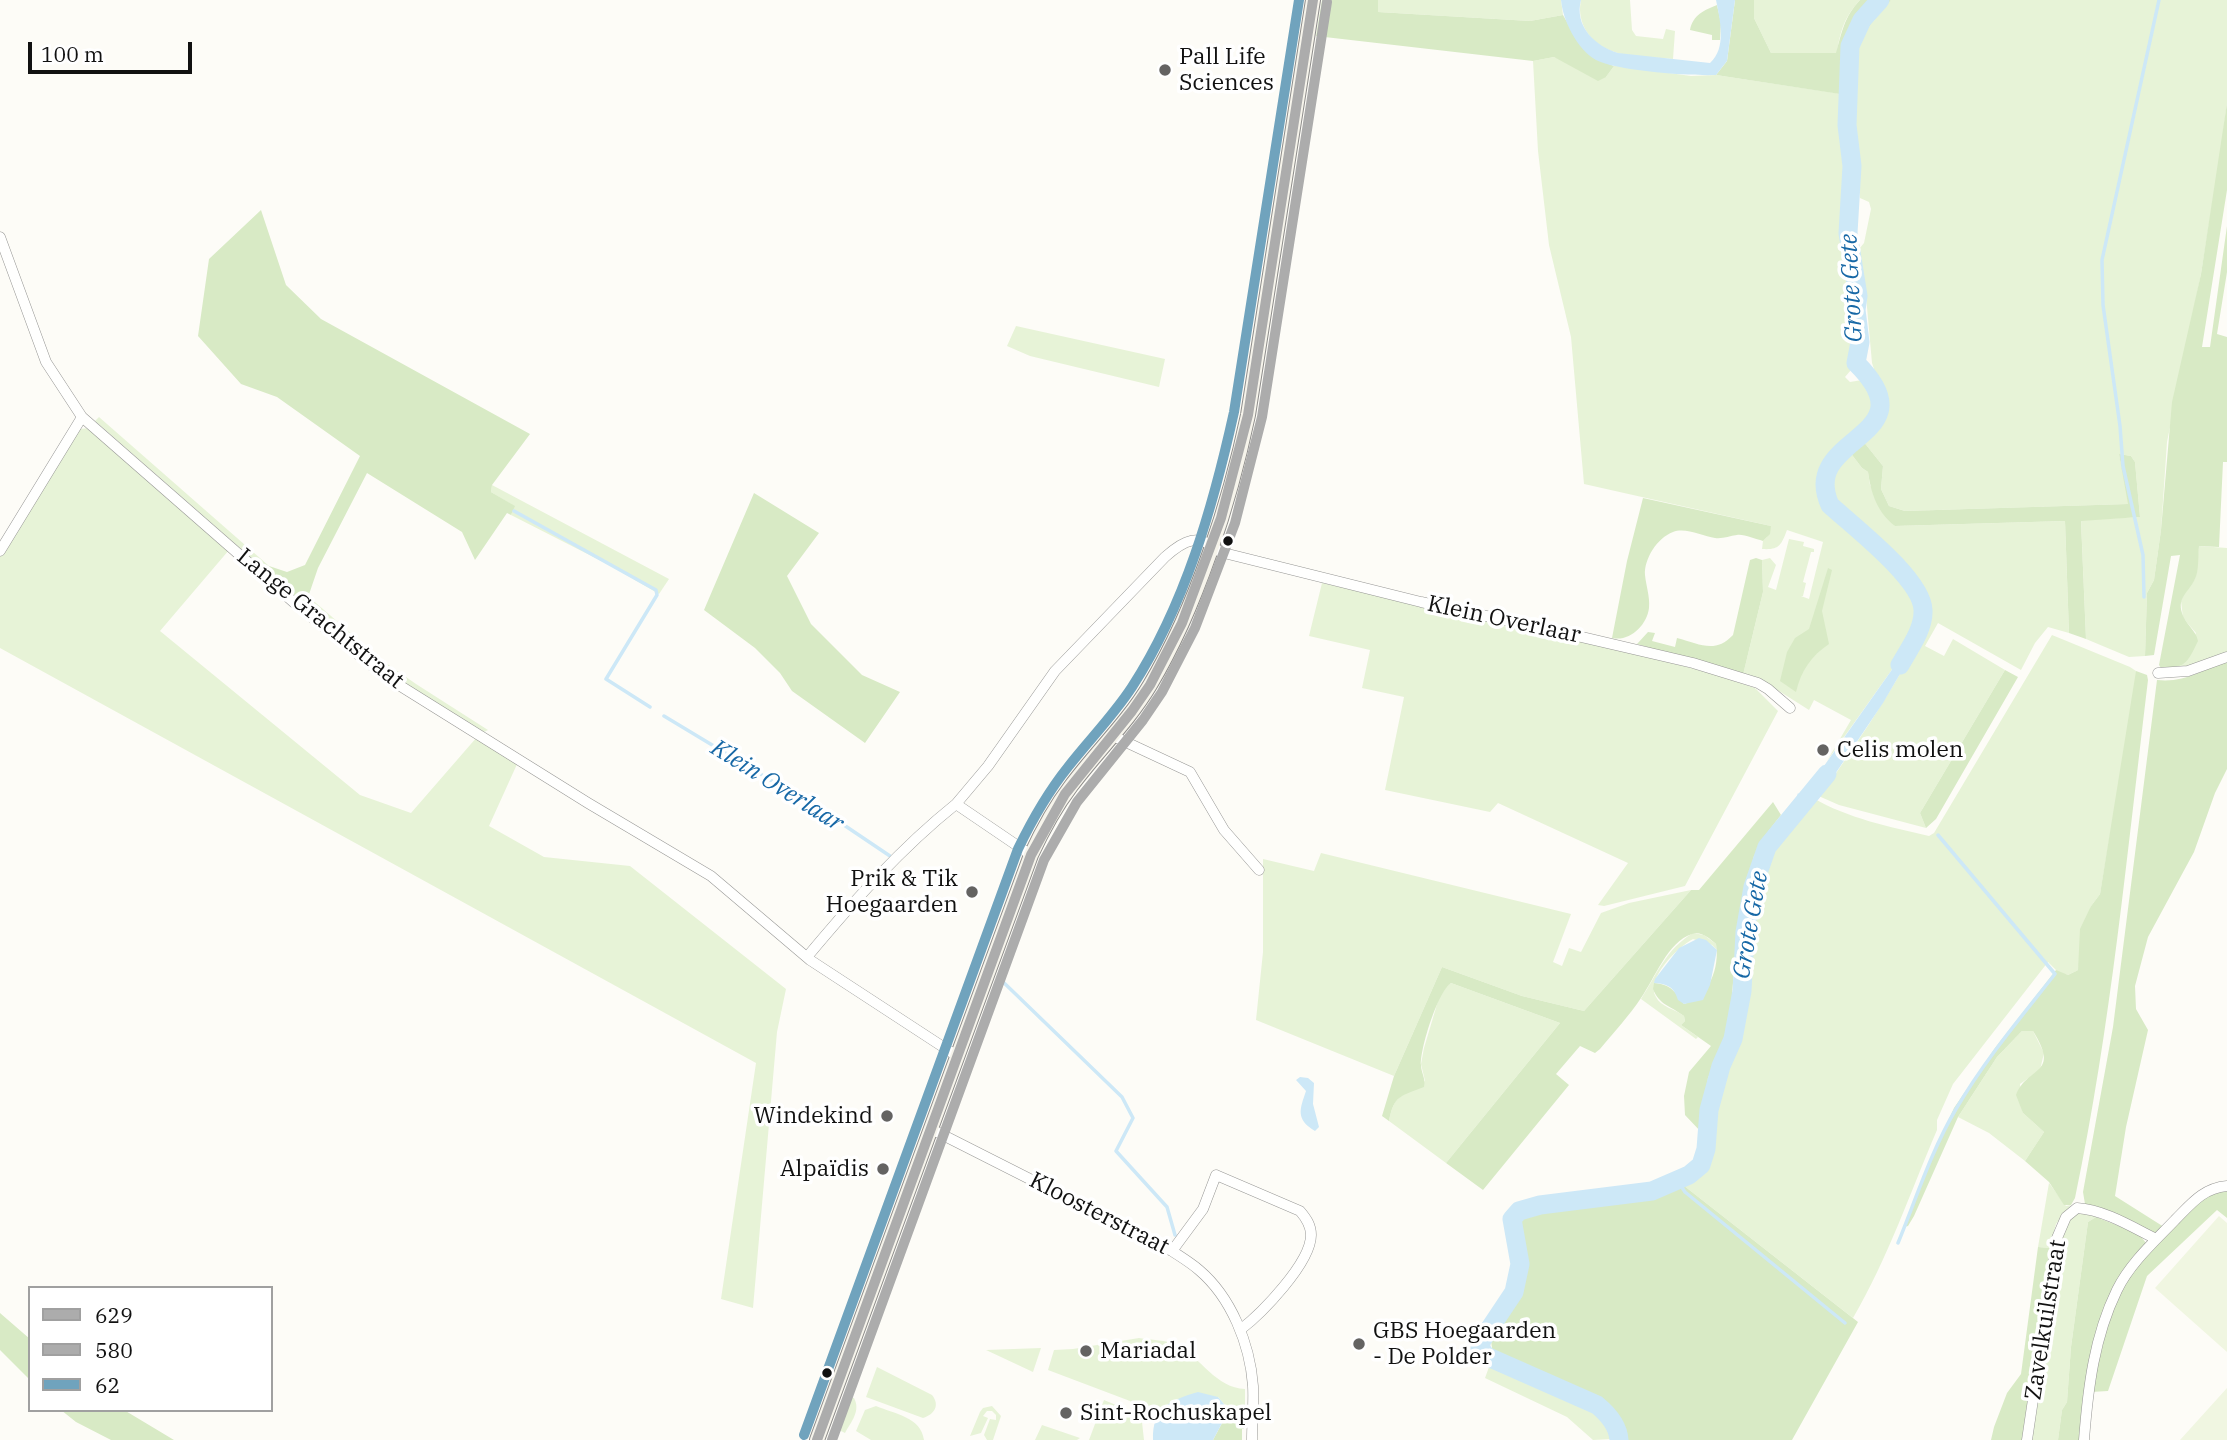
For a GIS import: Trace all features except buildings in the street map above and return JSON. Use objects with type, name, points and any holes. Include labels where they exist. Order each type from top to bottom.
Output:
[{"type":"main road","points":[[817,1440],[1031,855],[1042,831],[1071,786],[1128,718],[1156,674],[1184,615],[1212,544],[1237,466],[1248,415],[1313,0]]},
{"type":"street","name":"Lange Grachtstraat","points":[[0,237],[46,362],[82,417],[298,606],[386,677],[711,876],[807,957],[957,1056]]},
{"type":"street","points":[[0,551],[82,417]]},
{"type":"street","points":[[807,957],[857,901],[936,820],[956,804],[988,766],[1044,685],[1102,621],[1180,544],[1196,540],[1212,544]]},
{"type":"street","name":"Klein Overlaar","points":[[1212,544],[1220,552],[1421,603],[1693,663],[1758,683],[1790,708]]},
{"type":"street","points":[[2158,673],[2188,671],[2227,657]]},
{"type":"street","points":[[1113,736],[1190,772],[1224,830],[1259,870]]},
{"type":"street","points":[[956,804],[1031,855]]},
{"type":"street","name":"Kloosterstraat","points":[[931,1129],[1172,1251],[1200,1270],[1217,1288],[1240,1330],[1252,1370],[1252,1440]]},
{"type":"street","points":[[1172,1251],[1203,1209],[1216,1175],[1300,1211],[1307,1219],[1311,1234],[1303,1259],[1286,1283],[1251,1322],[1240,1330]]},
{"type":"street","points":[[2084,1440],[2091,1365],[2117,1290],[2157,1239],[2208,1189],[2227,1186]]},
{"type":"street","name":"Zavelkuilstraat","points":[[2027,1440],[2057,1238],[2066,1217],[2077,1208],[2087,1209],[2118,1220],[2157,1239]]},
{"type":"green space","points":[[1322,0],[1378,0],[1378,12],[1530,21],[1563,15],[1589,52],[1614,66],[1606,77],[1598,81],[1554,57],[1533,61],[1316,36]]},
{"type":"green space","points":[[1378,0],[1561,0],[1563,15],[1530,21],[1378,12]]},
{"type":"green space","points":[[1581,0],[1630,0],[1632,30],[1636,36],[1663,39],[1666,29],[1675,31],[1673,59],[1623,54],[1600,46],[1584,27],[1580,14]]},
{"type":"green space","points":[[1735,0],[1754,0],[1754,18],[1771,53],[1836,53],[1847,19],[1860,0],[1891,0],[1858,40],[1853,96],[1716,75],[1727,61]]},
{"type":"green space","points":[[1754,0],[1860,0],[1844,24],[1837,53],[1771,53],[1754,18]]},
{"type":"green space","points":[[1891,0],[2227,0],[2227,103],[2201,274],[2167,442],[2161,530],[2154,580],[2147,593],[2145,656],[2129,657],[2086,639],[2081,520],[2140,517],[2135,462],[2131,456],[2119,454],[2129,504],[1905,511],[1889,506],[1881,489],[1883,466],[1863,441],[1879,430],[1886,413],[1872,363],[1866,296],[1855,254],[1864,243],[1871,209],[1869,202],[1860,198],[1853,96],[1858,40]]},
{"type":"green space","points":[[1717,5],[1721,23],[1720,40],[1712,40],[1712,35],[1690,30],[1696,17]]},
{"type":"green space","points":[[1554,57],[1606,77],[1614,66],[1618,66],[1691,76],[1716,75],[1842,94],[1847,174],[1842,241],[1853,293],[1851,310],[1855,335],[1851,370],[1845,377],[1850,382],[1866,382],[1874,405],[1872,419],[1829,457],[1820,476],[1820,488],[1826,509],[1907,582],[1918,610],[1917,623],[1891,671],[1827,761],[1851,720],[1814,700],[1809,710],[1760,679],[1743,675],[1763,592],[1762,560],[1770,558],[1776,565],[1768,587],[1776,590],[1789,539],[1804,542],[1803,546],[1814,549],[1801,596],[1809,599],[1823,542],[1787,530],[1779,546],[1762,549],[1771,526],[1584,484],[1571,337],[1549,245],[1538,151],[1533,61]]},
{"type":"green space","points":[[2227,103],[2227,190],[2202,347],[2210,347],[2227,226],[2227,272],[2217,334],[2227,337],[2227,462],[2223,462],[2219,547],[2199,546],[2196,576],[2181,603],[2183,617],[2198,641],[2185,663],[2161,668],[2159,665],[2180,555],[2171,556],[2154,655],[2145,656],[2147,593],[2154,580],[2161,530],[2172,402],[2201,274]]},
{"type":"green space","points":[[261,210],[286,285],[321,319],[530,434],[492,485],[491,492],[515,506],[511,515],[507,513],[475,560],[462,532],[367,473],[318,568],[305,606],[266,571],[269,566],[287,572],[305,565],[360,456],[277,397],[241,384],[198,336],[209,259]]},
{"type":"green space","points":[[1016,326],[1165,359],[1159,387],[1030,356],[1007,346]]},
{"type":"green space","points":[[99,417],[269,566],[266,571],[95,421]]},
{"type":"green space","points":[[89,428],[229,550],[160,631],[360,795],[411,813],[477,737],[518,762],[489,826],[544,857],[630,866],[786,989],[777,1032],[753,1308],[721,1299],[756,1063],[0,648],[0,557],[80,429]]},
{"type":"green space","points":[[1863,441],[1883,466],[1881,489],[1889,506],[1905,511],[2128,504],[2119,454],[2131,456],[2135,462],[2140,517],[2081,521],[2086,639],[2069,633],[2065,521],[1895,526],[1876,502],[1868,472],[1849,451]]},
{"type":"green space","points":[[1849,451],[1868,472],[1870,485],[1895,526],[2065,521],[2069,633],[2048,627],[2035,643],[2021,670],[1938,623],[1925,646],[1944,656],[1953,639],[2005,670],[1920,813],[1926,828],[1839,805],[1814,794],[1823,783],[1830,782],[1869,725],[1920,642],[1928,617],[1924,596],[1904,564],[1831,501],[1829,486],[1832,473]]},
{"type":"green space","points":[[492,485],[669,579],[659,594],[511,515],[514,506],[491,492]]},
{"type":"green space","points":[[754,493],[819,533],[787,576],[811,624],[862,675],[900,692],[865,743],[792,691],[780,673],[755,648],[704,610]]},
{"type":"green space","points":[[1643,498],[1771,526],[1770,534],[1763,541],[1740,535],[1715,538],[1683,531],[1667,535],[1653,550],[1645,569],[1649,604],[1645,620],[1631,635],[1612,638],[1627,561]]},
{"type":"green space","points":[[2199,546],[2227,548],[2227,654],[2206,664],[2176,669],[2196,633],[2183,618],[2181,601],[2185,590],[2195,579]]},
{"type":"green space","points":[[1750,560],[1762,560],[1763,592],[1743,675],[1637,644],[1648,632],[1655,633],[1652,641],[1675,647],[1677,638],[1707,646],[1726,641],[1733,635]]},
{"type":"green space","points":[[1828,568],[1832,570],[1822,611],[1829,644],[1808,665],[1796,692],[1780,681],[1787,652],[1795,638],[1809,629]]},
{"type":"green space","points":[[1322,583],[1590,642],[1714,674],[1755,688],[1778,711],[1685,886],[1604,906],[1598,905],[1628,863],[1498,803],[1490,812],[1385,790],[1404,697],[1362,688],[1370,650],[1309,636]]},
{"type":"green space","points":[[309,597],[383,661],[488,730],[484,732],[379,667],[305,606]]},
{"type":"green space","points":[[2052,635],[2130,667],[2136,671],[2137,677],[2100,894],[2091,906],[2078,970],[2068,975],[2059,973],[2048,962],[1953,1084],[1898,1225],[1853,1318],[1683,1185],[1703,1170],[1715,1123],[1718,1089],[1743,1024],[1750,937],[1760,878],[1777,843],[1811,804],[1813,798],[1869,821],[1929,836],[1934,833]]},
{"type":"green space","points":[[2227,659],[2227,769],[2215,793],[2194,852],[2148,937],[2135,986],[2136,1009],[2148,1030],[2126,1127],[2115,1196],[2164,1227],[2158,1234],[2085,1204],[2083,1192],[2113,1027],[2157,680],[2185,678]]},
{"type":"green space","points":[[2005,670],[2018,677],[1936,819],[1926,828],[1920,813]]},
{"type":"green space","points":[[2136,671],[2147,675],[2148,680],[2099,1069],[2075,1198],[2071,1205],[2064,1205],[2049,1182],[2025,1161],[2044,1132],[2023,1113],[2016,1095],[2021,1085],[2040,1069],[2044,1056],[2033,1031],[2022,1031],[1997,1057],[1958,1117],[1914,1216],[1908,1226],[1904,1227],[1954,1108],[1995,1048],[2056,970],[2068,975],[2078,970],[2080,929],[2100,894]]},
{"type":"green space","points":[[1773,802],[1781,815],[1754,856],[1737,935],[1729,1031],[1708,1078],[1702,1133],[1685,1115],[1684,1096],[1689,1072],[1711,1046],[1681,1025],[1685,1021],[1684,1016],[1662,1002],[1653,989],[1654,983],[1668,987],[1684,1004],[1693,1001],[1706,988],[1714,972],[1716,944],[1699,933],[1683,938],[1676,944],[1636,1005],[1600,1049],[1595,1053],[1580,1046],[1556,1074],[1569,1085],[1483,1190],[1446,1163],[1560,1023],[1451,983],[1436,1008],[1421,1057],[1424,1087],[1396,1101],[1389,1121],[1382,1116],[1394,1076],[1442,967],[1522,996],[1584,1011],[1691,890],[1699,890]]},
{"type":"green space","points":[[1321,853],[1571,914],[1553,962],[1562,966],[1569,948],[1581,952],[1601,913],[1629,903],[1691,890],[1584,1011],[1522,996],[1442,967],[1394,1076],[1256,1020],[1263,952],[1263,859],[1314,871]]},
{"type":"green space","points":[[1693,933],[1704,935],[1716,944],[1717,950],[1712,945],[1693,939],[1665,964],[1655,981],[1654,990],[1661,1003],[1684,1016],[1685,1021],[1681,1025],[1698,1037],[1696,1039],[1641,999],[1669,954]]},
{"type":"green space","points":[[1451,983],[1560,1023],[1446,1163],[1389,1121],[1397,1100],[1425,1081],[1421,1064],[1424,1048],[1438,1001],[1444,987]]},
{"type":"green space","points":[[2022,1031],[2033,1031],[2044,1053],[2040,1070],[2020,1084],[2023,1113],[2044,1132],[2025,1161],[1989,1133],[1958,1117],[1997,1057]]},
{"type":"green space","points":[[2049,1183],[2066,1206],[2071,1205],[2056,1224],[2050,1248],[2038,1247]]},
{"type":"green space","points":[[1683,1185],[1858,1322],[1792,1440],[1623,1440],[1618,1419],[1603,1402],[1493,1354],[1491,1341],[1523,1292],[1520,1217],[1583,1206],[1621,1203]]},
{"type":"green space","points":[[2227,1191],[2227,1218],[2217,1210],[2147,1276],[2108,1391],[2091,1392],[2104,1334],[2115,1303],[2128,1279],[2154,1246],[2205,1196],[2213,1192]]},
{"type":"green space","points":[[2085,1212],[2096,1217],[2088,1222],[2071,1347],[2067,1402],[2062,1410],[2058,1440],[2030,1440],[2062,1235],[2070,1219]]},
{"type":"green space","points":[[2219,1216],[2227,1223],[2227,1352],[2155,1288]]},
{"type":"green space","points":[[2096,1217],[2139,1234],[2146,1243],[2104,1317],[2089,1361],[2081,1440],[2058,1440],[2062,1410],[2067,1402],[2071,1347],[2088,1222]]},
{"type":"green space","points":[[2038,1247],[2050,1248],[2022,1440],[1991,1440],[2007,1393],[2021,1374]]},
{"type":"green space","points":[[0,1313],[28,1337],[28,1378],[0,1350]]},
{"type":"green space","points":[[1139,1338],[1177,1345],[1226,1384],[1245,1389],[1245,1406],[1229,1410],[1218,1397],[1160,1412],[1153,1422],[1130,1401],[1048,1370],[1054,1350]]},
{"type":"green space","points":[[1041,1348],[1033,1372],[986,1350]]},
{"type":"green space","points":[[877,1367],[932,1395],[936,1402],[933,1412],[923,1418],[866,1397]]},
{"type":"green space","points":[[1489,1367],[1587,1408],[1601,1417],[1612,1429],[1612,1439],[1593,1440],[1567,1417],[1485,1378]]},
{"type":"green space","points":[[2227,1388],[2227,1440],[2180,1440]]},
{"type":"green space","points":[[847,1396],[854,1398],[856,1407],[845,1433],[835,1428]]},
{"type":"green space","points":[[1104,1400],[1130,1411],[1142,1422],[1144,1440],[1089,1440]]},
{"type":"green space","points":[[876,1406],[913,1421],[922,1432],[924,1440],[871,1440],[856,1431],[865,1410]]},
{"type":"green space","points":[[992,1406],[1001,1416],[993,1440],[987,1440],[984,1435],[990,1419],[996,1420],[992,1411],[987,1411],[983,1416],[988,1418],[981,1433],[970,1436],[980,1412],[983,1408]]},
{"type":"green space","points":[[1245,1406],[1242,1440],[1213,1440],[1229,1410]]},
{"type":"green space","points":[[64,1412],[127,1412],[174,1440],[111,1440],[76,1422]]},
{"type":"green space","points":[[1042,1425],[1080,1438],[1035,1440]]},
{"type":"water","points":[[1561,0],[1581,0],[1581,18],[1588,34],[1610,50],[1710,63],[1719,50],[1720,42],[1716,0],[1735,0],[1727,61],[1716,75],[1654,72],[1606,64],[1589,55],[1577,42],[1568,25]]},
{"type":"water","points":[[1907,643],[1917,645],[1883,703],[1829,783],[1822,783],[1814,794],[1807,790],[1891,671]]},
{"type":"water","points":[[1798,793],[1801,796],[1805,793],[1813,798],[1811,804],[1777,843],[1767,833]]},
{"type":"water","points":[[1699,938],[1706,940],[1717,950],[1710,985],[1703,1000],[1684,1004],[1670,987],[1654,983],[1679,948]]},
{"type":"water","points":[[1300,1077],[1308,1078],[1314,1083],[1313,1104],[1319,1127],[1315,1131],[1302,1118],[1301,1108],[1306,1091],[1296,1080]]},
{"type":"water","points":[[1198,1392],[1218,1397],[1229,1410],[1213,1440],[1153,1440],[1153,1429],[1159,1413],[1171,1402]]},
{"type":"waterway","name":"Grote Gete","points":[[1880,0],[1862,20],[1850,46],[1847,125],[1852,166],[1848,233],[1858,296],[1856,310],[1860,342],[1856,363],[1876,388],[1880,407],[1873,423],[1831,464],[1825,482],[1830,505],[1885,554],[1920,597],[1923,610],[1921,624],[1900,665]]},
{"type":"waterway","points":[[2144,597],[2143,555],[2123,466],[2103,305],[2102,260],[2159,0]]},
{"type":"waterway","points":[[514,511],[656,590],[657,595],[606,679],[650,707]]},
{"type":"waterway","name":"Klein Overlaar","points":[[664,716],[835,819],[890,856]]},
{"type":"waterway","name":"Grote Gete","points":[[1619,1440],[1612,1420],[1597,1405],[1486,1356],[1480,1348],[1482,1340],[1514,1292],[1520,1264],[1512,1219],[1519,1211],[1540,1205],[1652,1191],[1689,1175],[1701,1165],[1706,1149],[1709,1110],[1721,1066],[1733,1039],[1742,991],[1745,932],[1753,887],[1767,847],[1827,774]]},
{"type":"waterway","points":[[1898,1243],[1931,1158],[1956,1109],[1991,1057],[2055,974],[1938,835]]},
{"type":"waterway","name":"Klein Overlaar","points":[[999,978],[1122,1097],[1133,1118],[1116,1151],[1167,1207],[1175,1235]]},
{"type":"waterway","points":[[1677,1180],[1685,1192],[1845,1323]]},
{"type":"transit line","name":"62","points":[[804,1435],[1018,849],[1054,786],[1117,708],[1151,656],[1195,554],[1217,484],[1234,412],[1299,0]]},
{"type":"transit line","name":"629","points":[[817,1440],[1031,855],[1065,794],[1150,685],[1182,623],[1221,518],[1248,415],[1313,0]]},
{"type":"transit line","name":"580","points":[[832,1440],[1044,860],[1077,802],[1162,692],[1195,628],[1235,523],[1262,417],[1327,2]]},
{"type":"place","name":"Pall Life Sciences","points":[[1165,70]]},
{"type":"place","name":"Celis molen","points":[[1823,750]]},
{"type":"place","name":"Prik & Tik Hoegaarden","points":[[972,892]]},
{"type":"place","name":"Windekind","points":[[887,1116]]},
{"type":"place","name":"Alpaïdis","points":[[883,1169]]},
{"type":"place","name":"GBS Hoegaarden - De Polder","points":[[1359,1344]]},
{"type":"place","name":"Mariadal","points":[[1086,1351]]},
{"type":"place","name":"Sint-Rochuskapel","points":[[1066,1413]]}]
